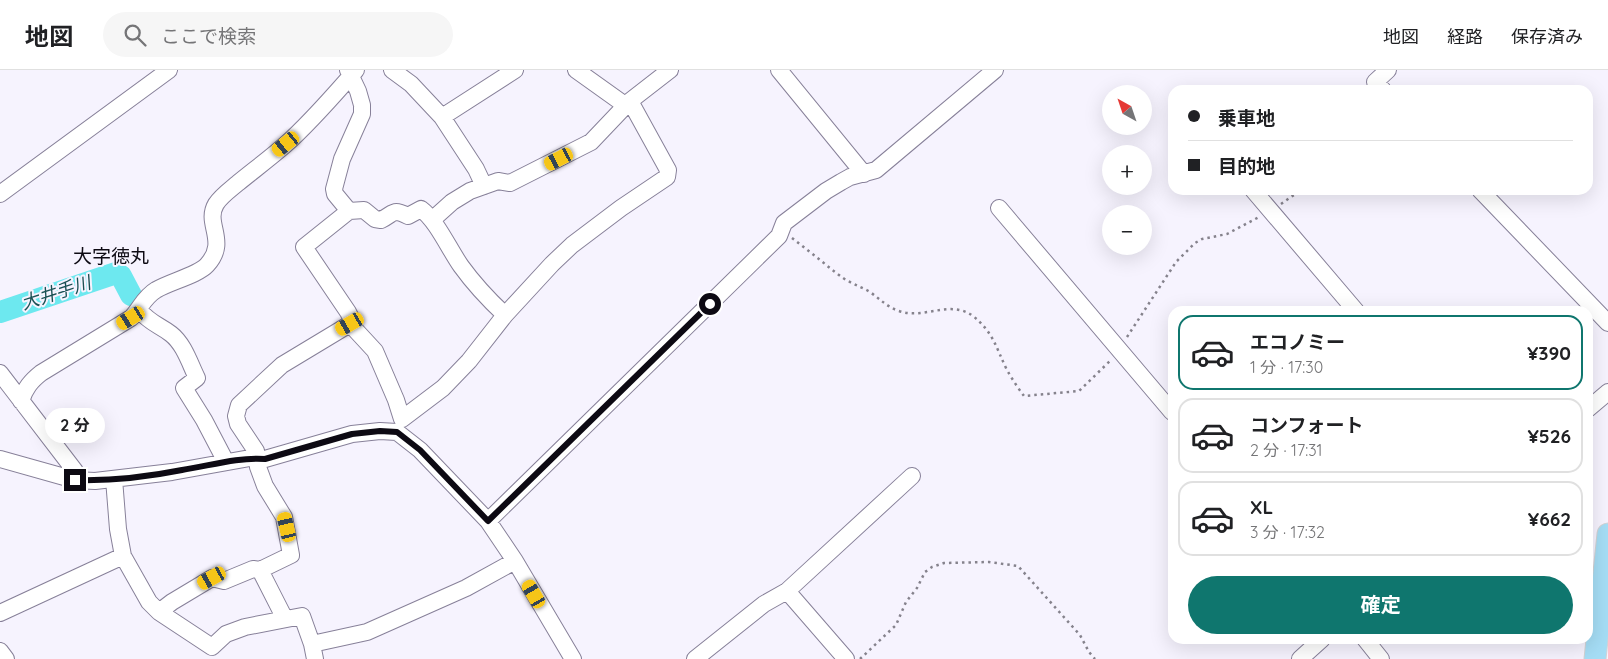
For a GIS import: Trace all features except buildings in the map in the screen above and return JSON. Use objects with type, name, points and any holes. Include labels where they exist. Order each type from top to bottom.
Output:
[{"type":"main road","points":[[1595,659],[1599,599],[1608,534]]},
{"type":"street","points":[[0,194],[169,70]]},
{"type":"street","points":[[392,70],[411,84],[442,118],[476,169],[484,186]]},
{"type":"street","points":[[442,118],[515,70]]},
{"type":"street","points":[[0,459],[75,480],[114,479],[172,472],[250,458],[265,459],[352,434],[380,431],[400,425],[443,388],[469,361],[505,315],[572,245],[621,208],[667,177],[668,170],[627,103],[576,70]]},
{"type":"street","points":[[432,220],[452,202],[470,191],[498,181],[510,183],[591,142],[627,103],[670,70]]},
{"type":"street","points":[[778,70],[864,174]]},
{"type":"street","points":[[488,521],[779,236],[784,223],[826,191],[850,177],[876,170],[995,70]]},
{"type":"street","points":[[1378,85],[1375,82],[1388,70]]},
{"type":"street","points":[[349,211],[335,194],[334,189],[342,159],[362,114],[362,105],[351,72]]},
{"type":"street","points":[[21,401],[31,381],[41,373],[131,318],[139,310],[146,297],[156,290],[205,267],[217,247],[212,216],[216,204],[227,192],[286,144],[313,119],[351,72]]},
{"type":"street","points":[[1257,195],[1352,306]]},
{"type":"street","points":[[1485,195],[1592,306]]},
{"type":"street","points":[[999,208],[1168,407]]},
{"type":"street","points":[[505,315],[481,291],[461,266],[432,220],[421,209],[408,216],[397,210],[381,220],[375,219],[364,210],[349,211],[304,247],[348,312],[350,324],[375,351],[396,400],[400,425],[420,450],[488,521],[516,561],[572,659]]},
{"type":"street","points":[[1593,307],[1608,323]]},
{"type":"street","points":[[139,310],[147,319],[172,334],[182,346],[197,378],[184,388],[204,420],[226,462]]},
{"type":"street","points":[[159,612],[212,578],[224,581],[253,568],[260,570],[291,555],[284,517],[265,486],[258,467],[256,451],[238,424],[236,416],[239,405],[282,365],[350,324]]},
{"type":"street","points":[[0,373],[75,471],[75,480]]},
{"type":"street","points":[[1593,405],[1608,392]]},
{"type":"street","points":[[695,659],[764,604],[787,591],[912,476]]},
{"type":"street","points":[[114,479],[118,529],[123,556],[149,602],[207,653],[226,634],[245,627],[302,616],[314,652],[366,632],[466,588],[516,561]]},
{"type":"street","points":[[0,613],[123,556]]},
{"type":"street","points":[[260,570],[285,619]]},
{"type":"street","points":[[787,591],[846,659]]},
{"type":"street","points":[[1300,659],[1316,644]]},
{"type":"street","points":[[1368,644],[1381,659]]},
{"type":"street","points":[[0,651],[6,659]]},
{"type":"path","points":[[782,229],[844,278],[872,293],[890,308],[902,312],[916,313],[935,312],[951,308],[972,316],[991,335],[1006,369],[1024,396],[1079,391],[1116,356],[1183,254],[1202,239],[1227,234],[1271,211],[1294,195]]},
{"type":"path","points":[[860,659],[896,625],[906,602],[917,588],[924,572],[932,567],[944,564],[989,562],[1018,566],[1080,635],[1095,659]]},
{"type":"waterway","name":"大井手川","points":[[0,312],[116,273],[121,276],[131,295]]},
{"type":"district","name":"大字徳丸","points":[[111,256]]},
{"type":"route","points":[[75,480],[95,481],[114,479],[172,472],[250,458],[265,459],[352,434],[380,431],[397,432],[420,450],[488,521],[710,304]]}]
